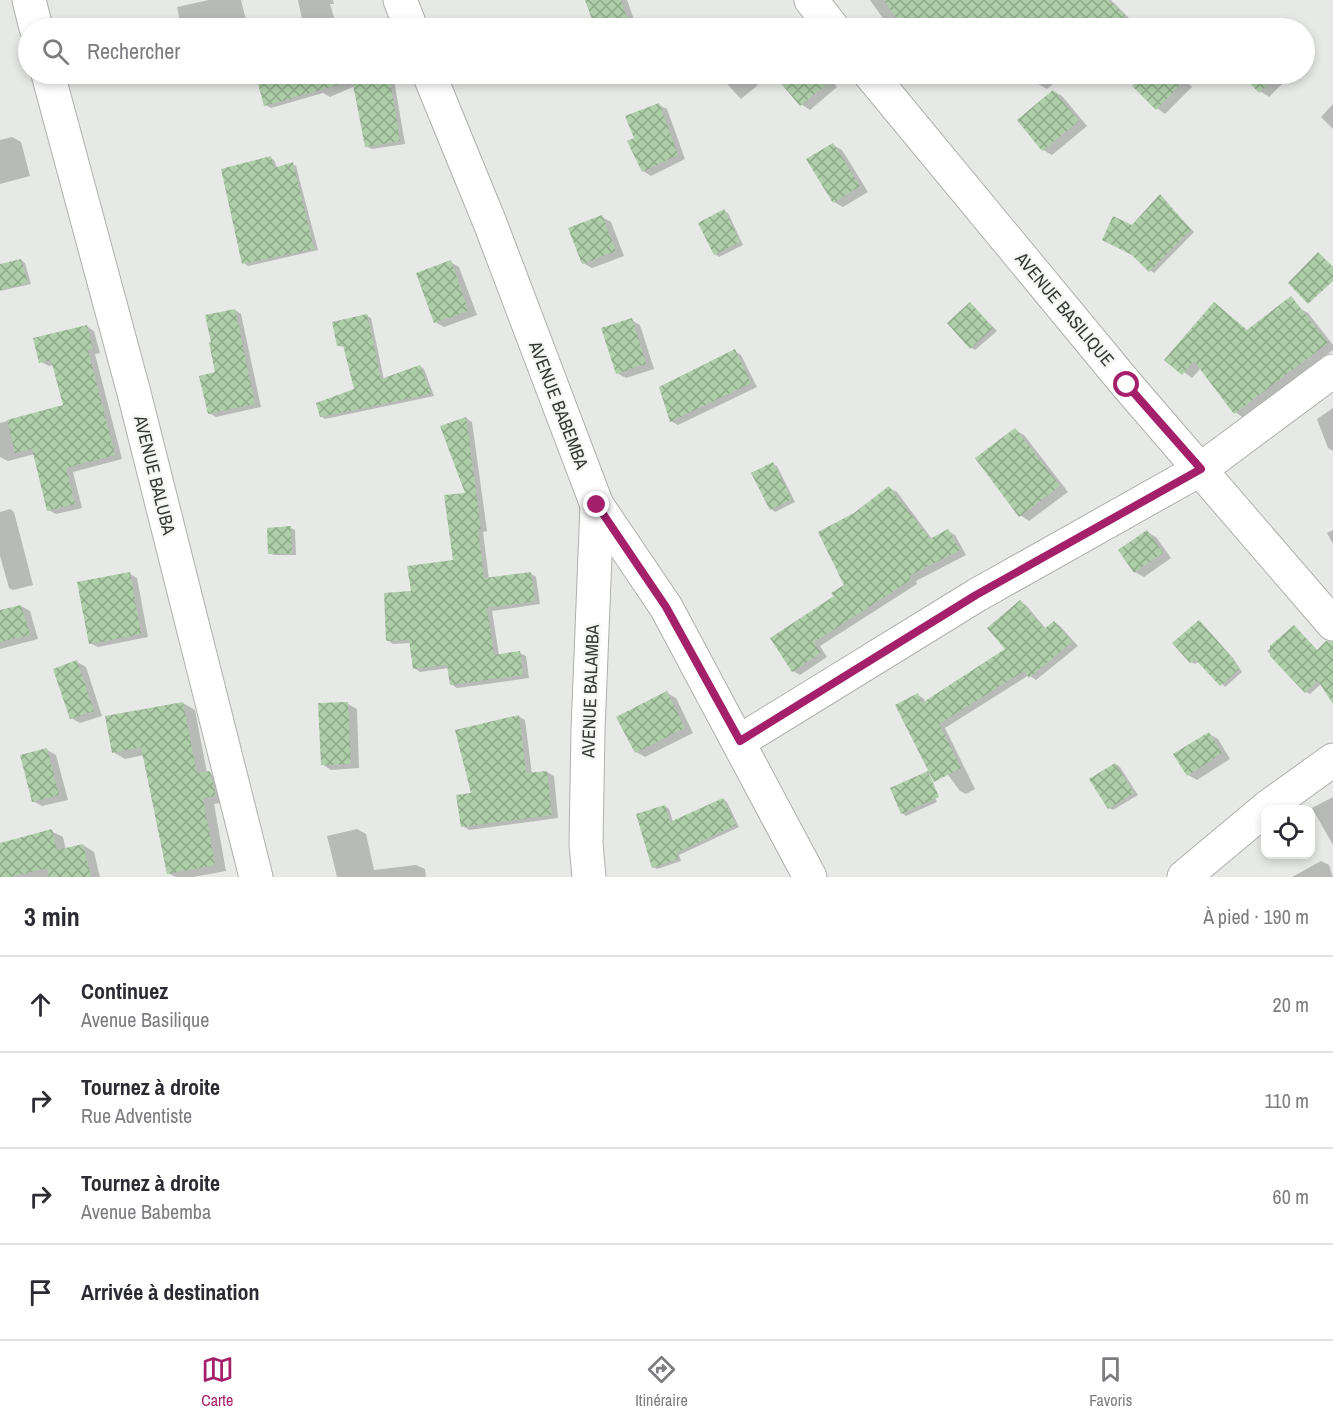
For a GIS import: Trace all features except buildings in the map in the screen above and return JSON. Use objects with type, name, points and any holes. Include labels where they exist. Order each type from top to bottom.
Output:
[{"type":"street","points":[[29,0],[34,18]]},
{"type":"street","points":[[400,0],[407,18]]},
{"type":"street","points":[[811,0],[825,18]]},
{"type":"street","name":"AVENUE BALUBA","points":[[51,84],[134,393],[256,877]]},
{"type":"street","name":"AVENUE BABEMBA","points":[[433,84],[490,223],[597,505],[666,607],[740,741],[810,877]]},
{"type":"street","name":"AVENUE BASILIQUE","points":[[878,84],[1127,385],[1333,624]]},
{"type":"street","points":[[740,741],[976,595],[1201,469],[1333,371]]},
{"type":"street","name":"AVENUE BALAMBA","points":[[589,877],[586,844],[588,730],[597,505]]},
{"type":"street","points":[[1184,877],[1269,806],[1333,760]]},
{"type":"route","points":[[597,505],[666,607],[740,741],[976,595],[1201,469],[1127,385]]}]
